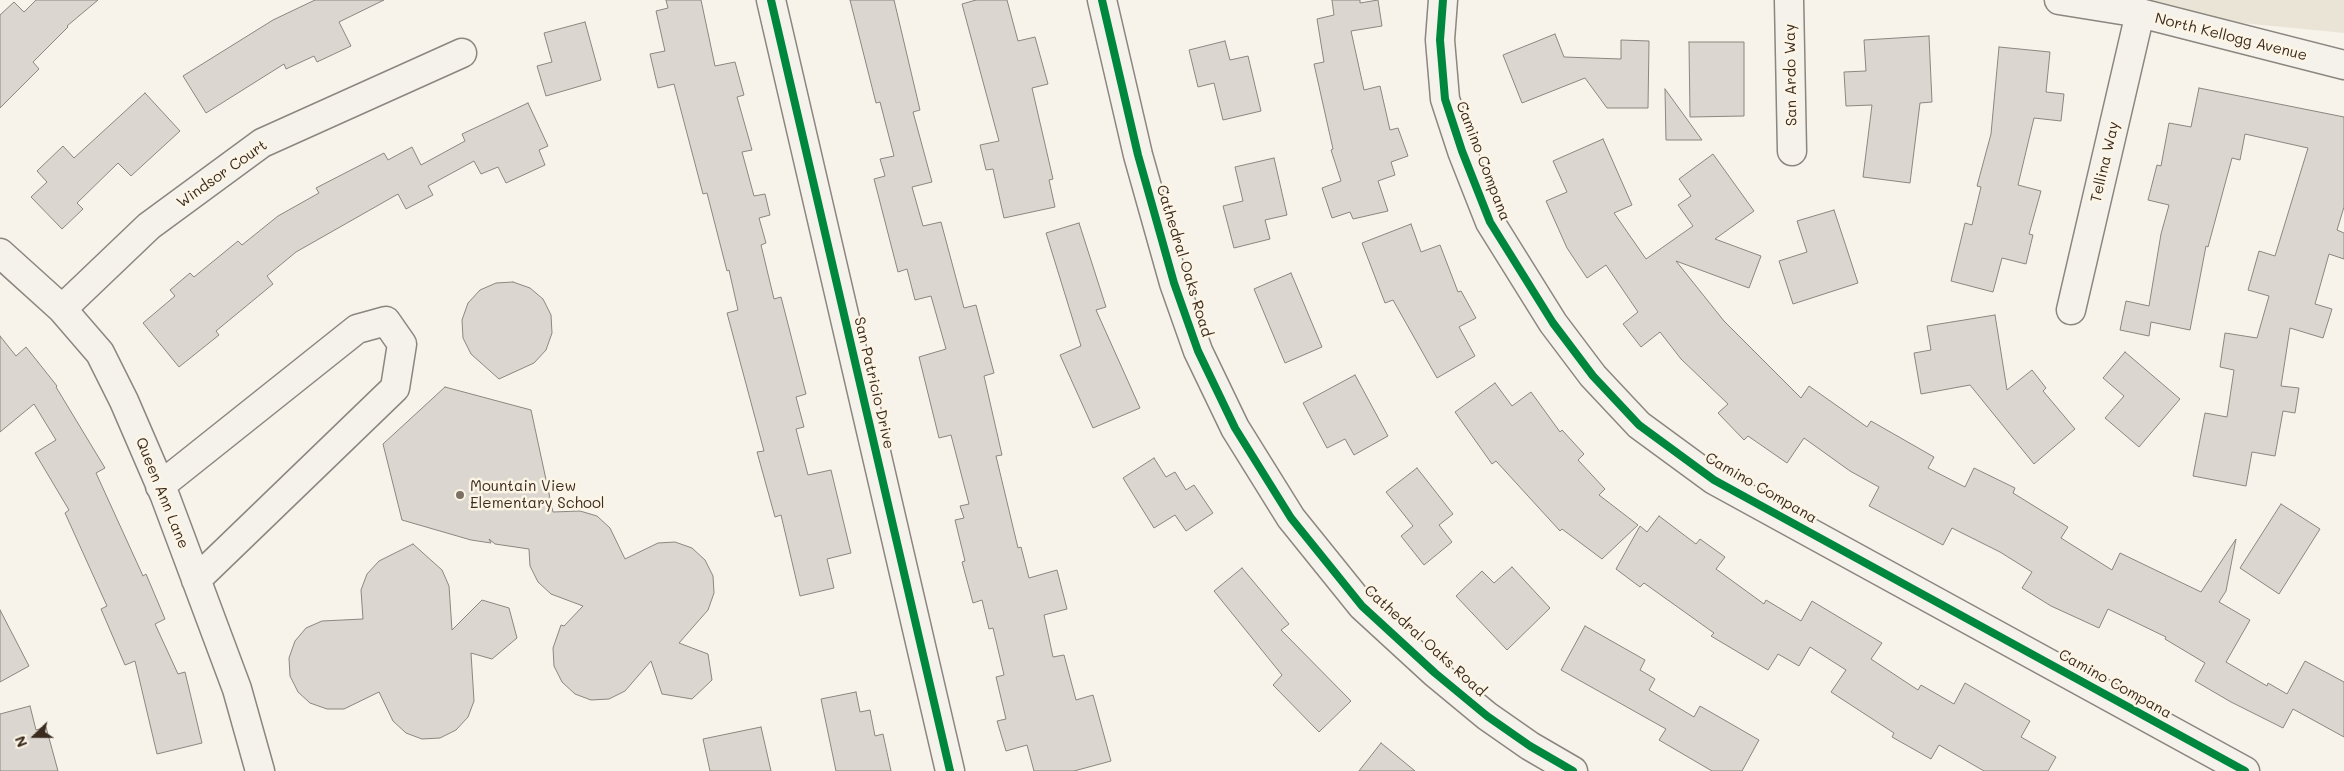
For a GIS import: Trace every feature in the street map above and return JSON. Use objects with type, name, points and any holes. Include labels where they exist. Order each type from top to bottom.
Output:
[{"type":"street","name":"San Patricio Drive","points":[[771,0],[950,771]]},
{"type":"street","name":"Cathedral Oaks Road","points":[[1102,0],[1138,155],[1174,283],[1198,352],[1240,436],[1291,518],[1362,606],[1435,673],[1487,716],[1530,746],[1573,771]]},
{"type":"street","name":"Camino Compana","points":[[1443,0],[1440,40],[1445,100],[1462,151],[1490,222],[1553,323],[1593,376],[1639,425],[1714,480],[2245,771]]},
{"type":"street","name":"San Ardo Way","points":[[1789,0],[1792,151]]},
{"type":"street","name":"North Kellogg Avenue","points":[[2059,0],[2140,13],[2344,65]]},
{"type":"street","name":"Tellina Way","points":[[2071,310],[2140,13]]},
{"type":"street","name":"Windsor Court","points":[[62,309],[149,226],[262,143],[462,53]]},
{"type":"street","name":"Queen Ann Lane","points":[[0,254],[62,309],[100,353],[124,401],[160,486],[196,580],[237,689],[260,771]]},
{"type":"street","points":[[160,486],[357,329],[386,321],[402,344],[395,388],[196,580]]},
{"type":"shaded area","points":[[2059,0],[2344,0],[2344,33],[2140,13]]},
{"type":"building","points":[[36,0],[98,0],[67,26],[33,62],[39,69],[0,108],[0,15],[14,2],[24,12]]},
{"type":"building","points":[[315,0],[384,0],[339,22],[351,46],[317,62],[314,56],[286,69],[284,64],[206,113],[183,76],[273,20]]},
{"type":"building","points":[[666,0],[701,0],[715,66],[735,62],[744,95],[737,97],[752,150],[742,152],[754,196],[765,194],[770,215],[759,218],[766,243],[761,245],[774,299],[781,297],[806,394],[796,397],[804,427],[796,429],[808,475],[831,470],[851,553],[827,559],[834,588],[800,596],[781,515],[775,517],[757,452],[764,451],[727,313],[738,310],[729,270],[727,271],[707,193],[703,194],[674,84],[658,88],[650,54],[665,51],[656,11],[668,8]]},
{"type":"building","points":[[850,0],[894,0],[920,110],[913,112],[932,182],[912,187],[923,226],[941,222],[964,308],[976,305],[994,373],[984,376],[1002,455],[996,456],[1018,548],[1021,547],[1029,578],[1057,570],[1067,609],[1044,615],[1053,657],[1064,655],[1076,700],[1093,695],[1111,761],[1074,771],[1034,771],[1027,745],[1006,751],[997,721],[1006,719],[996,677],[1004,675],[993,628],[989,629],[982,600],[973,603],[962,562],[965,561],[955,520],[964,518],[960,506],[969,504],[951,435],[939,438],[919,357],[946,349],[931,296],[915,300],[907,269],[898,272],[874,179],[885,176],[880,159],[894,156],[880,102],[876,103]]},
{"type":"building","points":[[976,0],[1007,0],[1018,41],[1035,37],[1048,84],[1032,88],[1053,179],[1049,180],[1055,207],[1004,218],[993,169],[986,170],[980,145],[999,141],[962,4]]},
{"type":"building","points":[[1332,0],[1360,0],[1360,3],[1378,0],[1382,26],[1351,31],[1364,90],[1380,86],[1390,130],[1398,128],[1408,156],[1391,162],[1395,175],[1378,181],[1388,211],[1353,219],[1350,212],[1332,218],[1322,188],[1341,181],[1331,150],[1333,149],[1314,64],[1324,62],[1317,19],[1334,15]]},
{"type":"building","points":[[585,22],[601,80],[546,96],[537,66],[552,62],[544,33]]},
{"type":"building","points":[[1555,34],[1564,57],[1621,59],[1621,40],[1649,41],[1648,108],[1607,108],[1585,78],[1522,103],[1503,55]]},
{"type":"building","points":[[1929,36],[1932,102],[1920,103],[1910,183],[1863,177],[1872,105],[1846,106],[1844,72],[1866,71],[1864,40]]},
{"type":"building","points":[[1225,41],[1230,60],[1248,56],[1261,111],[1223,120],[1214,83],[1198,87],[1189,50]]},
{"type":"building","points":[[1689,42],[1744,42],[1744,116],[1690,117]]},
{"type":"building","points":[[1999,47],[2050,52],[2046,92],[2064,94],[2061,121],[2034,118],[2018,185],[2041,191],[2029,234],[2033,235],[2026,264],[2002,258],[1993,292],[1951,281],[1965,223],[1972,225],[1981,187],[1977,186],[1991,134]]},
{"type":"building","points":[[2199,88],[2344,117],[2344,207],[2337,230],[2344,233],[2344,259],[2329,254],[2315,304],[2332,309],[2323,338],[2290,328],[2281,386],[2299,388],[2295,413],[2283,411],[2275,456],[2252,452],[2246,486],[2193,476],[2205,413],[2227,417],[2234,370],[2220,367],[2225,333],[2257,338],[2269,296],[2248,290],[2259,251],[2275,256],[2308,148],[2245,134],[2240,160],[2232,158],[2208,247],[2206,246],[2190,330],[2151,322],[2149,336],[2120,330],[2126,301],[2149,306],[2161,234],[2169,205],[2148,200],[2157,165],[2161,166],[2169,123],[2191,127]]},
{"type":"building","points":[[1665,89],[1702,140],[1666,140]]},
{"type":"building","points":[[145,93],[180,131],[131,176],[118,163],[77,203],[83,209],[62,229],[31,197],[47,182],[37,171],[63,146],[74,158]]},
{"type":"building","points":[[528,103],[548,146],[539,150],[545,165],[506,183],[498,167],[481,174],[474,161],[428,186],[433,195],[406,209],[398,194],[296,252],[267,276],[273,284],[216,331],[219,335],[179,367],[143,323],[175,296],[170,290],[190,273],[194,277],[238,241],[242,245],[278,216],[319,193],[316,188],[384,153],[388,160],[412,147],[421,165],[465,141],[462,134]]},
{"type":"building","points":[[1603,139],[1632,205],[1614,213],[1646,259],[1693,226],[1678,205],[1691,196],[1679,179],[1713,154],[1754,211],[1715,239],[1761,256],[1749,288],[1676,261],[1724,321],[1801,398],[1809,386],[1867,427],[1871,421],[1934,457],[1928,468],[1965,487],[1974,468],[2015,488],[2013,493],[2068,527],[2061,538],[2112,570],[2120,553],[2201,592],[2236,539],[2226,591],[2219,602],[2250,620],[2226,662],[2267,686],[2268,683],[2287,694],[2305,661],[2344,682],[2344,737],[2293,709],[2283,728],[2231,702],[2195,681],[2205,663],[2165,639],[2166,637],[2108,609],[2099,628],[2051,606],[2022,588],[2032,572],[2000,552],[1952,528],[1943,545],[1869,506],[1879,487],[1850,471],[1804,438],[1787,463],[1748,436],[1744,440],[1718,413],[1728,404],[1681,359],[1660,332],[1641,347],[1623,324],[1638,312],[1606,265],[1587,278],[1567,248],[1546,201],[1567,192],[1553,161]]},
{"type":"building","points":[[1274,158],[1287,215],[1265,220],[1270,239],[1234,248],[1223,206],[1243,201],[1235,167]]},
{"type":"building","points":[[1834,210],[1858,283],[1793,304],[1779,261],[1807,252],[1797,221]]},
{"type":"building","points":[[1079,223],[1106,307],[1096,310],[1140,408],[1093,428],[1060,355],[1081,346],[1046,233]]},
{"type":"building","points":[[1411,224],[1421,252],[1440,245],[1458,292],[1461,291],[1476,318],[1459,327],[1475,356],[1437,378],[1393,300],[1385,303],[1362,243]]},
{"type":"building","points":[[1291,273],[1322,347],[1285,363],[1254,289]]},
{"type":"building","points":[[513,282],[530,288],[543,299],[551,315],[552,333],[546,350],[534,363],[499,379],[471,354],[463,338],[462,320],[468,303],[480,290],[496,283]]},
{"type":"building","points":[[1995,315],[2007,390],[2032,370],[2046,388],[2043,391],[2075,429],[2034,464],[1970,385],[1921,394],[1914,353],[1931,350],[1927,326]]},
{"type":"building","points":[[0,336],[16,356],[26,347],[57,386],[105,468],[96,473],[143,576],[146,574],[165,619],[155,624],[178,674],[185,672],[202,743],[157,754],[135,661],[125,665],[101,609],[107,606],[65,513],[69,510],[35,453],[56,440],[34,404],[0,432]]},
{"type":"building","points":[[2125,352],[2180,399],[2139,447],[2105,418],[2124,396],[2103,378]]},
{"type":"building","points":[[1355,375],[1388,436],[1354,455],[1345,439],[1327,448],[1303,403]]},
{"type":"building","points":[[1495,383],[1512,406],[1531,392],[1560,432],[1562,430],[1584,454],[1578,460],[1605,489],[1599,495],[1638,525],[1602,559],[1562,529],[1560,531],[1496,461],[1492,464],[1455,412]]},
{"type":"building","points":[[445,387],[531,410],[553,512],[580,511],[597,516],[610,528],[625,559],[658,543],[675,542],[692,548],[705,560],[713,576],[714,593],[708,610],[679,643],[708,654],[712,680],[692,699],[662,694],[651,661],[625,691],[609,699],[591,700],[575,694],[562,682],[554,666],[553,648],[561,625],[564,626],[583,606],[551,594],[538,582],[530,566],[529,549],[495,544],[489,539],[491,543],[471,540],[402,520],[383,444]]},
{"type":"building","points":[[1154,458],[1166,477],[1175,472],[1186,490],[1194,485],[1213,513],[1186,531],[1175,515],[1154,528],[1123,478]]},
{"type":"building","points":[[1417,468],[1453,514],[1439,525],[1452,542],[1424,565],[1401,536],[1413,526],[1386,492]]},
{"type":"building","points":[[2281,504],[2320,529],[2279,594],[2240,568]]},
{"type":"building","points":[[1659,516],[1696,544],[1700,539],[1725,557],[1716,569],[1764,604],[1766,600],[1801,621],[1812,601],[1882,643],[1871,659],[1918,690],[1921,685],[1954,704],[1965,683],[2030,721],[2021,737],[2056,757],[2048,771],[1984,771],[1939,745],[1931,759],[1892,737],[1894,733],[1831,692],[1846,670],[1810,647],[1799,666],[1778,654],[1768,670],[1711,636],[1714,633],[1644,583],[1640,587],[1616,569],[1640,526],[1647,532]]},
{"type":"building","points":[[413,544],[442,570],[449,586],[452,630],[482,600],[509,608],[517,638],[492,659],[471,653],[474,701],[468,717],[456,730],[440,738],[422,739],[406,733],[393,721],[379,692],[344,709],[327,709],[310,703],[298,692],[290,676],[289,658],[295,641],[306,628],[322,621],[363,619],[361,590],[367,574],[379,561]]},
{"type":"building","points":[[1512,567],[1550,608],[1507,650],[1456,596],[1482,571],[1494,583]]},
{"type":"building","points":[[1242,568],[1289,624],[1281,630],[1351,701],[1319,732],[1273,685],[1282,675],[1214,591]]},
{"type":"building","points":[[0,610],[29,666],[0,682]]},
{"type":"building","points":[[1585,626],[1645,660],[1640,670],[1655,679],[1649,690],[1694,717],[1700,706],[1759,740],[1742,771],[1712,771],[1659,740],[1666,729],[1561,670]]},
{"type":"building","points":[[856,692],[860,712],[870,710],[875,736],[883,734],[891,771],[836,771],[821,699]]},
{"type":"building","points":[[30,706],[36,730],[46,727],[58,771],[0,771],[0,714]]},
{"type":"building","points":[[761,727],[771,771],[710,771],[703,739]]},
{"type":"building","points":[[1381,743],[1415,771],[1359,771]]},
{"type":"cycle path","points":[[771,0],[950,771]]},
{"type":"cycle path","points":[[1102,0],[1138,155],[1174,283],[1198,351],[1235,428],[1291,518],[1362,606],[1435,673],[1487,716],[1530,746],[1573,771]]},
{"type":"cycle path","points":[[1443,0],[1440,40],[1445,99],[1462,151],[1490,222],[1553,323],[1593,376],[1639,425],[1714,480],[2245,771]]},
{"type":"place","name":"Mountain View Elementary School","points":[[460,495]]}]
